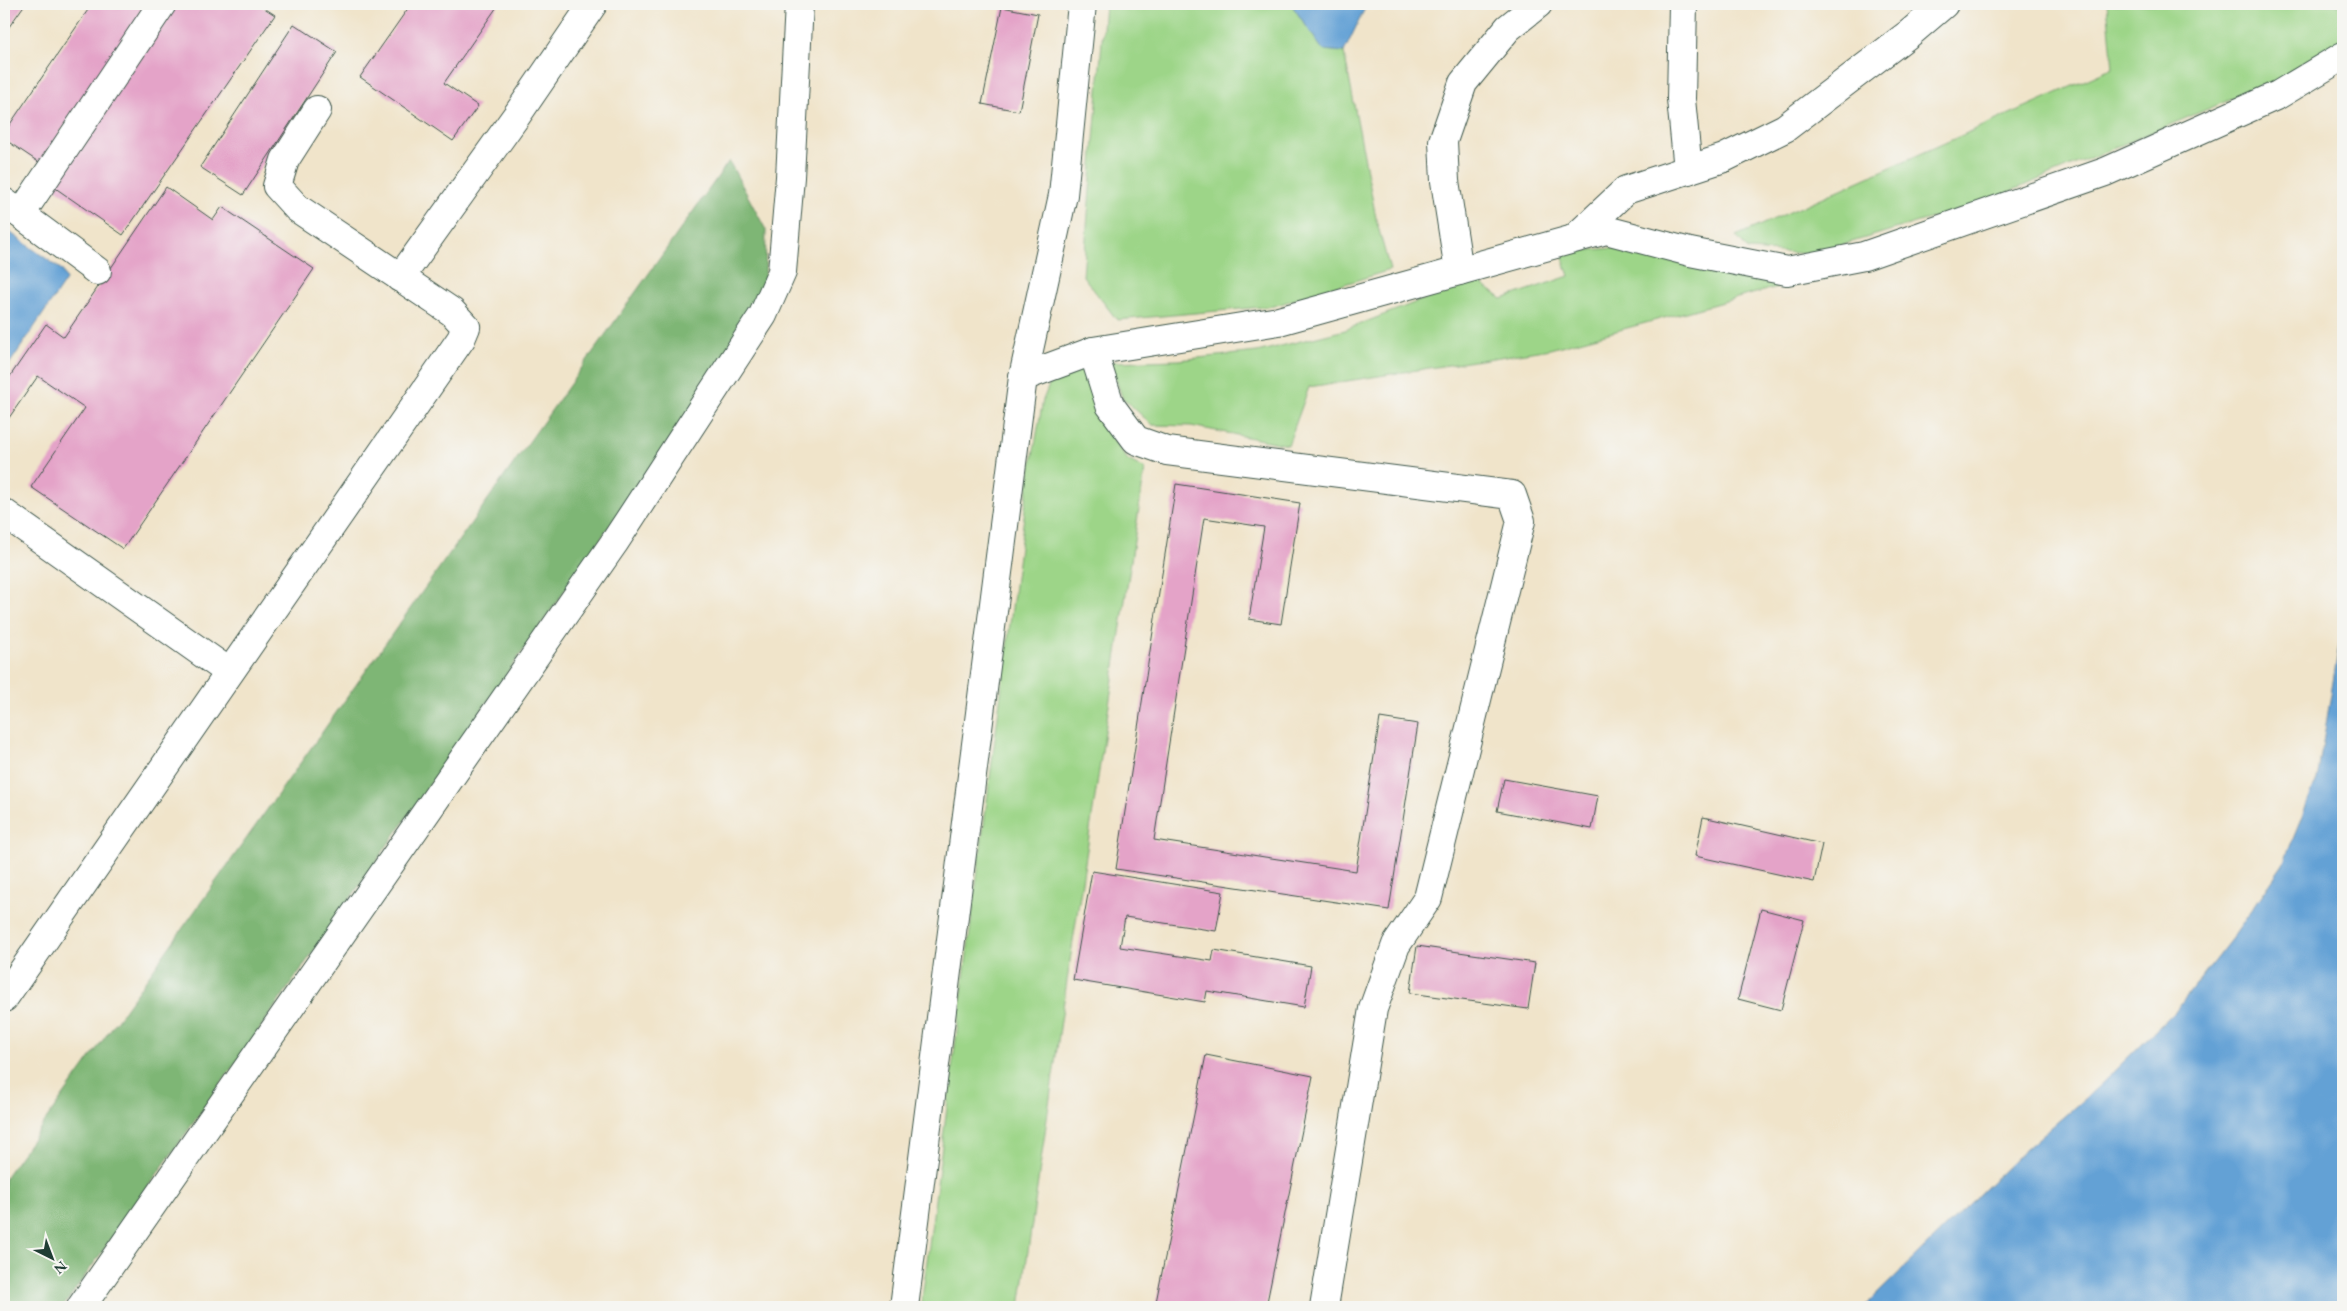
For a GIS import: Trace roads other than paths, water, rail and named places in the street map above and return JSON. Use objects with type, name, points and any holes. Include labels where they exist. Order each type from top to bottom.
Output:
[{"type":"street","points":[[97,271],[12,208],[162,4]]},
{"type":"street","points":[[400,278],[517,116],[593,4]]},
{"type":"street","points":[[81,1307],[614,542],[763,315],[782,272],[790,177],[799,4]]},
{"type":"street","points":[[904,1307],[1023,377],[1063,194],[1082,4]]},
{"type":"street","points":[[1459,271],[1445,180],[1443,141],[1464,83],[1508,28],[1538,4]]},
{"type":"street","points":[[1683,4],[1681,99],[1688,170]]},
{"type":"street","points":[[1574,239],[1626,190],[1724,158],[1785,128],[1944,4]]},
{"type":"street","points":[[1023,377],[1093,351],[1279,321],[1606,230],[1690,252],[1787,271],[1864,256],[2105,172],[2278,95],[2343,56]]},
{"type":"street","points":[[4,998],[461,339],[466,327],[452,312],[297,208],[277,186],[285,160],[318,110]]},
{"type":"street","points":[[1093,351],[1110,405],[1136,440],[1167,451],[1512,495],[1521,521],[1428,898],[1396,945],[1373,1009],[1324,1307]]},
{"type":"street","points":[[4,512],[229,672]]},
{"type":"water","points":[[1291,4],[1367,4],[1344,52],[1323,50]]},
{"type":"water","points":[[4,228],[62,270],[66,280],[4,372]]},
{"type":"water","points":[[2343,621],[2343,1307],[1864,1307],[2018,1156],[2099,1086],[2175,1011],[2236,933],[2283,864],[2317,779]]}]
